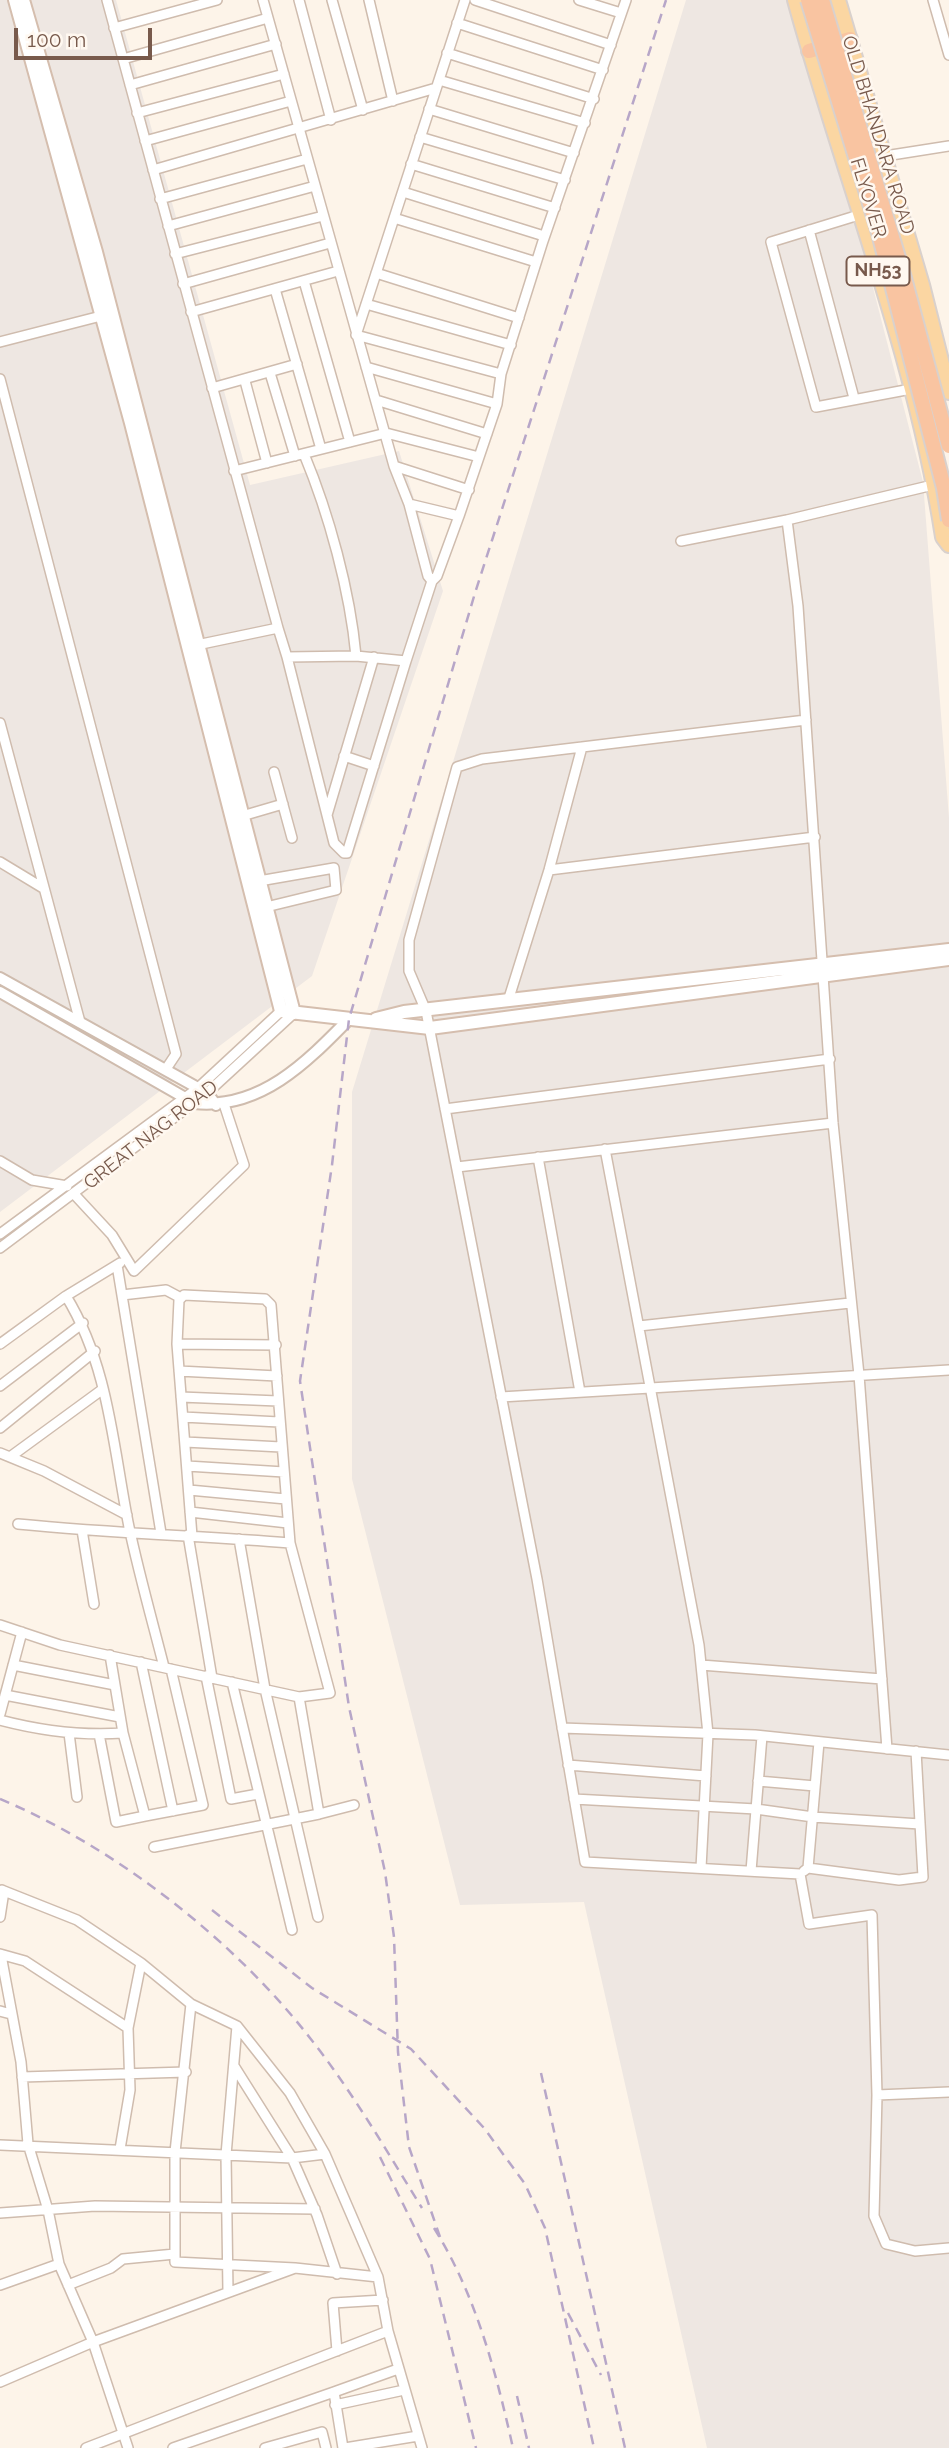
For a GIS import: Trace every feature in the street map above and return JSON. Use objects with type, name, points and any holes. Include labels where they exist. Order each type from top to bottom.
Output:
[{"type":"highway","name":"FLYOVER","points":[[808,0],[879,233],[944,488],[949,520]]},
{"type":"highway","name":"FLYOVER","points":[[822,0],[904,278],[949,446]]},
{"type":"highway","points":[[809,51],[850,39]]},
{"type":"main road","points":[[15,0],[90,254],[101,316],[242,816],[266,907],[288,1012]]},
{"type":"main road","points":[[23,0],[288,1012]]},
{"type":"main road","name":"NH53","points":[[795,0],[862,214],[911,389],[942,483],[943,537],[949,545]]},
{"type":"main road","name":"OLD BHANDARA ROAD","points":[[838,0],[885,156],[949,393]]},
{"type":"main road","points":[[288,1012],[430,1028],[947,952]]},
{"type":"main road","points":[[369,1021],[404,1012],[825,972]]},
{"type":"street","points":[[107,0],[287,657],[326,817],[337,848],[347,853],[432,580],[436,576],[469,490],[497,404],[501,374],[544,236],[594,99],[626,0]]},
{"type":"street","points":[[114,28],[217,0]]},
{"type":"street","points":[[263,0],[394,466],[409,504],[432,580]]},
{"type":"street","points":[[299,0],[331,120]]},
{"type":"street","points":[[332,0],[363,110]]},
{"type":"street","points":[[369,0],[393,101]]},
{"type":"street","points":[[356,335],[465,0]]},
{"type":"street","points":[[475,0],[611,45]]},
{"type":"street","points":[[579,0],[621,13]]},
{"type":"street","points":[[933,0],[949,55]]},
{"type":"street","points":[[123,59],[268,18]]},
{"type":"street","points":[[457,23],[603,70]]},
{"type":"street","points":[[130,85],[276,44]]},
{"type":"street","points":[[447,53],[594,99]]},
{"type":"street","points":[[137,113],[284,74]]},
{"type":"street","points":[[153,170],[331,120],[437,84],[585,123]]},
{"type":"street","points":[[145,141],[291,101]]},
{"type":"street","points":[[429,108],[574,153]]},
{"type":"street","points":[[420,137],[565,180]]},
{"type":"street","points":[[885,156],[949,146]]},
{"type":"street","points":[[160,199],[307,159]]},
{"type":"street","points":[[411,164],[555,208]]},
{"type":"street","points":[[168,226],[315,186]]},
{"type":"street","points":[[402,192],[544,236]]},
{"type":"street","points":[[862,214],[771,242],[816,407],[911,389]]},
{"type":"street","points":[[175,254],[323,216]]},
{"type":"street","points":[[394,218],[536,262]]},
{"type":"street","points":[[809,230],[854,398]]},
{"type":"street","points":[[183,284],[330,243]]},
{"type":"street","points":[[191,312],[338,271]]},
{"type":"street","points":[[376,273],[519,318]]},
{"type":"street","points":[[304,281],[350,442]]},
{"type":"street","points":[[275,289],[321,449]]},
{"type":"street","points":[[366,304],[510,345]]},
{"type":"street","points":[[0,342],[101,316]]},
{"type":"street","points":[[356,335],[501,374]]},
{"type":"street","points":[[212,388],[245,381],[297,364]]},
{"type":"street","points":[[366,367],[497,404]]},
{"type":"street","points":[[270,373],[331,539],[353,625],[356,656]]},
{"type":"street","points":[[0,379],[176,1054],[158,1080]]},
{"type":"street","points":[[245,381],[267,463]]},
{"type":"street","points":[[376,400],[487,434]]},
{"type":"street","points":[[234,471],[386,433],[479,457]]},
{"type":"street","points":[[394,466],[469,490]]},
{"type":"street","points":[[681,541],[787,520],[942,483]]},
{"type":"street","points":[[409,504],[459,516]]},
{"type":"street","points":[[787,520],[798,606],[825,972],[833,1123],[859,1375],[887,1749]]},
{"type":"street","points":[[192,646],[278,628]]},
{"type":"street","points":[[287,657],[356,656],[406,661]]},
{"type":"street","points":[[326,817],[374,657]]},
{"type":"street","points":[[806,720],[482,759],[457,767],[409,940],[408,971],[426,1011],[430,1028],[501,1397],[585,1862],[751,1871],[804,1871],[899,1880],[923,1877],[916,1751]]},
{"type":"street","points":[[0,723],[80,1022],[75,1035]]},
{"type":"street","points":[[508,1001],[549,870],[582,747]]},
{"type":"street","points":[[344,756],[374,766]]},
{"type":"street","points":[[274,772],[292,838]]},
{"type":"street","points":[[242,816],[283,804]]},
{"type":"street","points":[[549,870],[815,837]]},
{"type":"street","points":[[0,862],[43,888]]},
{"type":"street","points":[[259,881],[334,868],[336,890],[266,907]]},
{"type":"street","points":[[0,978],[203,1090],[220,1105],[244,1165],[134,1271],[112,1235],[74,1194]]},
{"type":"street","points":[[0,992],[190,1100],[220,1105],[248,1098],[301,1066],[349,1019]]},
{"type":"street","name":"GREAT NAG ROAD","points":[[0,1248],[74,1194],[203,1090],[288,1012]]},
{"type":"street","points":[[444,1109],[830,1059]]},
{"type":"street","points":[[0,1234],[190,1100]]},
{"type":"street","points":[[457,1167],[833,1123]]},
{"type":"street","points":[[605,1149],[701,1665],[708,1734],[701,1868]]},
{"type":"street","points":[[538,1157],[580,1392]]},
{"type":"street","points":[[0,1161],[32,1180],[67,1186]]},
{"type":"street","points":[[0,1344],[66,1296],[127,1259]]},
{"type":"street","points":[[117,1265],[161,1533]]},
{"type":"street","points":[[122,1295],[166,1290],[181,1298]]},
{"type":"street","points":[[0,1625],[110,1655],[299,1697],[330,1693],[290,1543],[279,1422],[276,1345],[269,1301],[184,1295],[181,1298]]},
{"type":"street","points":[[66,1296],[83,1323],[95,1351],[130,1531],[203,1805],[116,1822],[99,1734]]},
{"type":"street","points":[[181,1298],[177,1344],[190,1536],[209,1677],[231,1799],[258,1794]]},
{"type":"street","points":[[639,1326],[850,1303]]},
{"type":"street","points":[[0,1386],[83,1323]]},
{"type":"street","points":[[177,1344],[276,1345]]},
{"type":"street","points":[[0,1428],[95,1351]]},
{"type":"street","points":[[501,1397],[949,1370]]},
{"type":"street","points":[[179,1371],[277,1376]]},
{"type":"street","points":[[10,1457],[103,1389]]},
{"type":"street","points":[[181,1397],[278,1402]]},
{"type":"street","points":[[183,1417],[279,1422]]},
{"type":"street","points":[[185,1442],[281,1447]]},
{"type":"street","points":[[0,1453],[127,1516]]},
{"type":"street","points":[[187,1466],[284,1472]]},
{"type":"street","points":[[188,1490],[286,1499]]},
{"type":"street","points":[[190,1512],[288,1523]]},
{"type":"street","points":[[18,1524],[290,1543]]},
{"type":"street","points":[[82,1530],[94,1604]]},
{"type":"street","points":[[239,1539],[265,1689],[293,1819],[318,1917]]},
{"type":"street","points":[[0,1714],[22,1632]]},
{"type":"street","points":[[110,1655],[123,1733],[145,1816]]},
{"type":"street","points":[[141,1662],[173,1811]]},
{"type":"street","points":[[13,1665],[115,1685]]},
{"type":"street","points":[[701,1665],[881,1679]]},
{"type":"street","points":[[232,1682],[292,1930]]},
{"type":"street","points":[[5,1695],[120,1717]]},
{"type":"street","points":[[299,1697],[319,1814]]},
{"type":"street","points":[[0,1720],[35,1729],[69,1733],[123,1733]]},
{"type":"street","points":[[562,1728],[762,1736],[949,1755]]},
{"type":"street","points":[[69,1733],[77,1797]]},
{"type":"street","points":[[751,1871],[762,1736]]},
{"type":"street","points":[[819,1742],[813,1817],[804,1871],[809,1924],[872,1915],[877,2095],[874,2216],[886,2244],[915,2252],[949,2248]]},
{"type":"street","points":[[568,1765],[706,1776]]},
{"type":"street","points":[[758,1781],[815,1786]]},
{"type":"street","points":[[574,1799],[756,1809],[813,1817],[920,1824]]},
{"type":"street","points":[[154,1847],[354,1805]]},
{"type":"street","points":[[0,1917],[2,1890],[77,1920],[141,1963],[191,2004],[237,2026],[290,2094],[325,2154],[378,2277],[388,2331],[422,2448]]},
{"type":"street","points":[[128,2028],[25,1961],[1,1955],[22,2077],[28,2144],[48,2210],[59,2264],[93,2342],[125,2432],[128,2448]]},
{"type":"street","points":[[120,2148],[129,2073],[128,2028],[141,1963]]},
{"type":"street","points":[[191,2004],[186,2072],[175,2152],[175,2262],[295,2268],[378,2277]]},
{"type":"street","points":[[0,2011],[11,2014]]},
{"type":"street","points":[[228,2292],[226,2155],[237,2026]]},
{"type":"street","points":[[234,2066],[292,2158],[315,2209],[337,2274]]},
{"type":"street","points":[[22,2077],[186,2072]]},
{"type":"street","points":[[877,2095],[949,2092]]},
{"type":"street","points":[[0,2145],[120,2148],[292,2158],[325,2154]]},
{"type":"street","points":[[0,2213],[95,2206],[315,2209]]},
{"type":"street","points":[[68,2286],[111,2268],[123,2259],[175,2254]]},
{"type":"street","points":[[0,2286],[59,2264]]},
{"type":"street","points":[[0,2382],[93,2342],[295,2268]]},
{"type":"street","points":[[337,2351],[333,2302],[383,2300]]},
{"type":"street","points":[[86,2448],[388,2331]]},
{"type":"street","points":[[173,2448],[398,2369]]},
{"type":"street","points":[[335,2405],[404,2390]]},
{"type":"street","points":[[334,2392],[344,2447]]},
{"type":"street","points":[[270,2447],[322,2432],[328,2448],[418,2436]]},
{"type":"shaded area","points":[[0,0],[116,0],[250,485],[399,451],[443,591],[312,976],[0,1212]]},
{"type":"shaded area","points":[[686,0],[799,0],[923,482],[949,818],[949,2448],[707,2448],[584,1902],[460,1905],[352,1479],[352,1092]]},
{"type":"railway","points":[[440,2237],[409,2147],[398,2052],[394,1937],[385,1872],[349,1707],[300,1381],[332,1165],[349,1019],[475,593],[666,0]]},
{"type":"railway","points":[[0,1799],[43,1819],[129,1870],[170,1900],[246,1966],[280,2002],[325,2058],[422,2208]]},
{"type":"railway","points":[[212,1910],[312,1988],[411,2049],[484,2128],[525,2184],[545,2228],[594,2448]]},
{"type":"railway","points":[[541,2073],[625,2448]]},
{"type":"railway","points":[[380,2157],[430,2259],[476,2448]]},
{"type":"railway","points":[[434,2228],[473,2307],[492,2363],[513,2448]]},
{"type":"railway","points":[[568,2313],[601,2375]]},
{"type":"railway","points":[[517,2396],[529,2448]]}]
